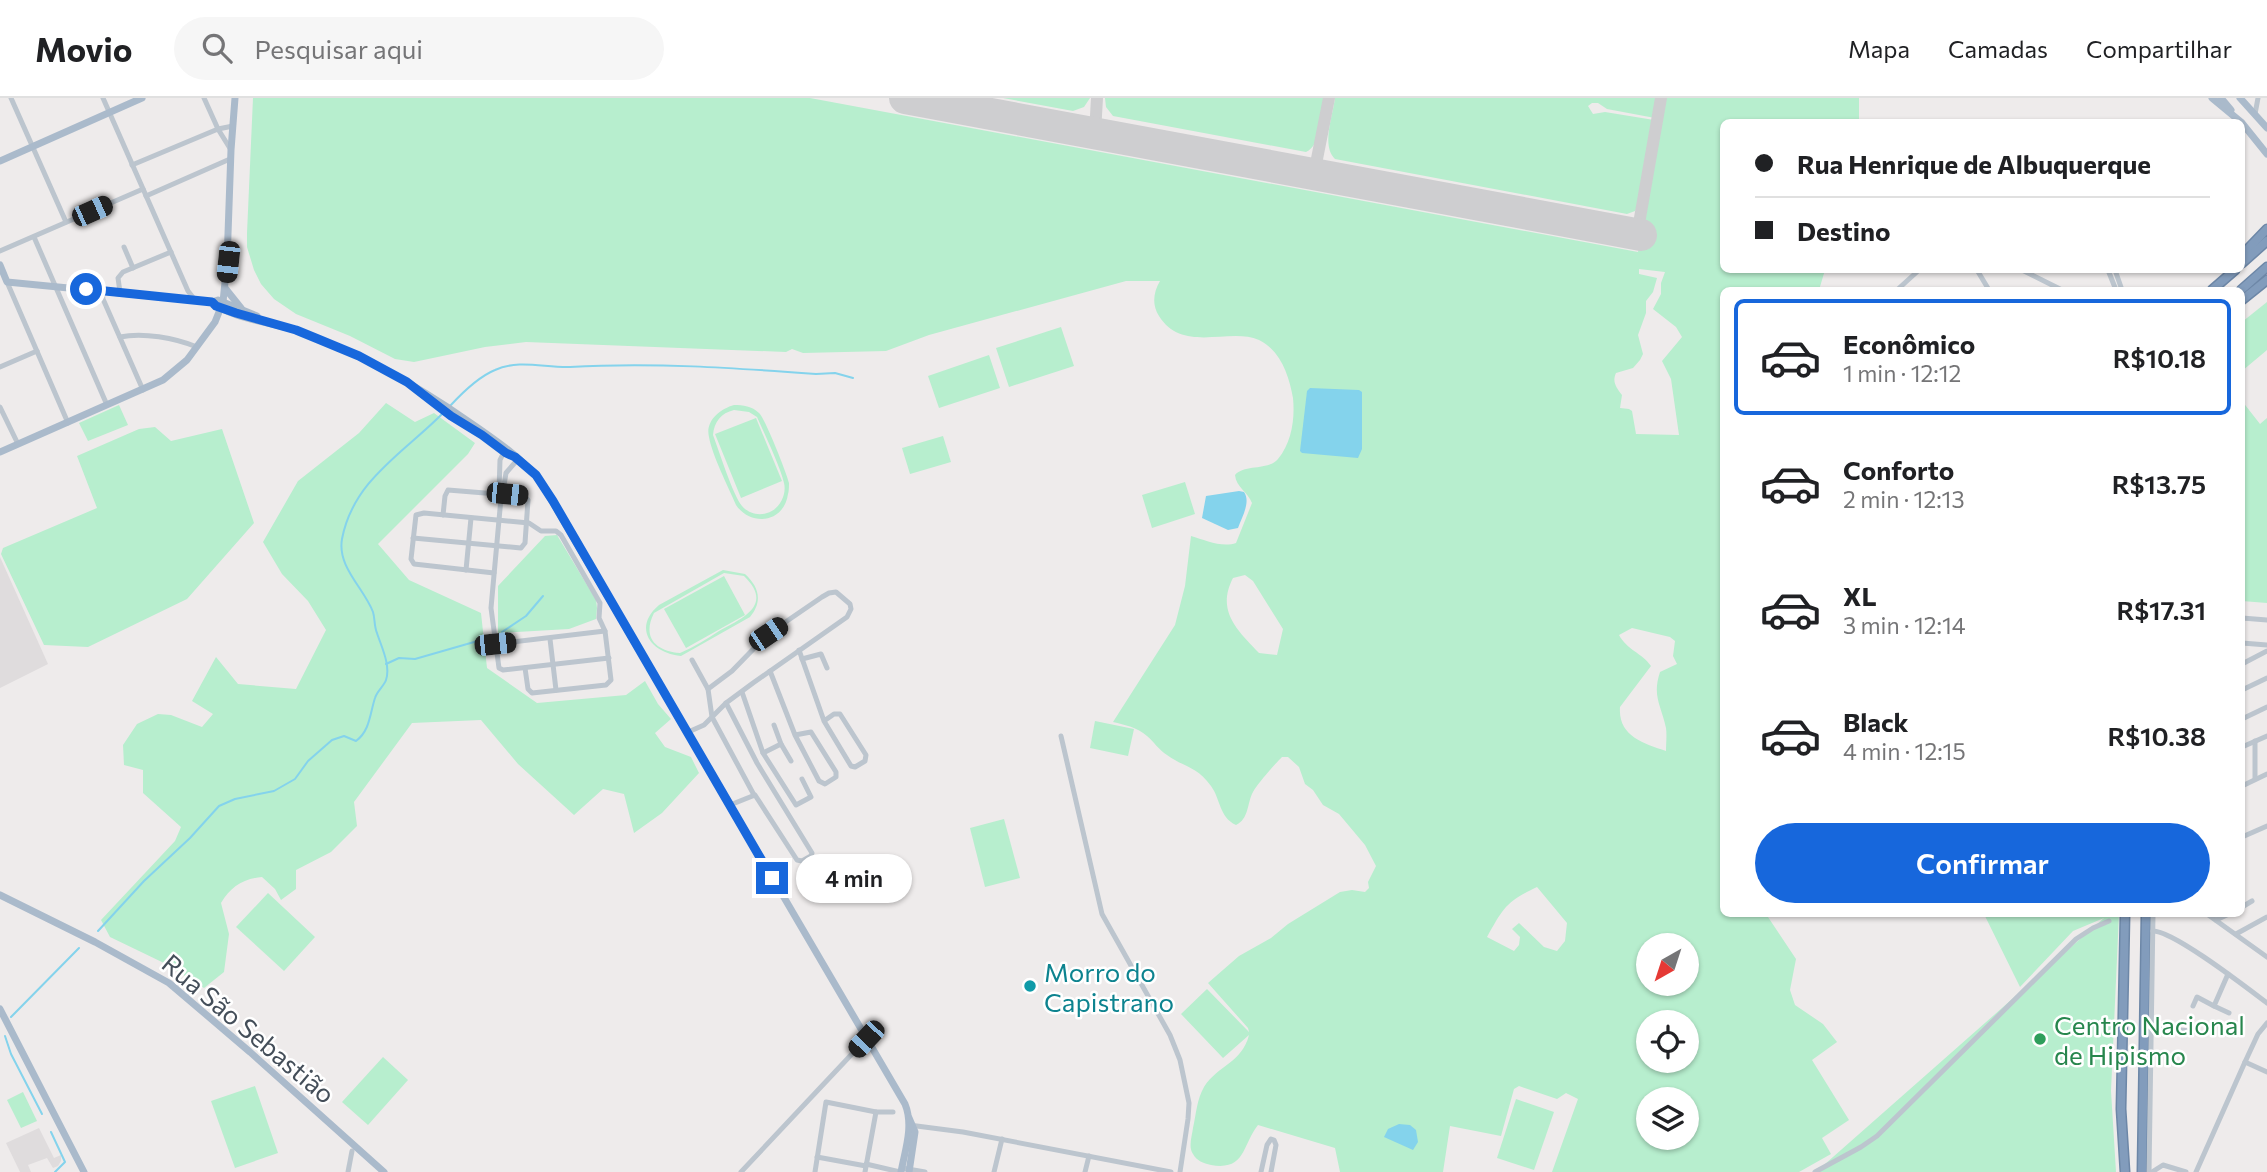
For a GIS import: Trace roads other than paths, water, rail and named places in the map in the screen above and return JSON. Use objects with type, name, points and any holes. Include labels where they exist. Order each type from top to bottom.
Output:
[{"type":"highway","points":[[2245,252],[2267,229]]},
{"type":"highway","points":[[2245,260],[2267,241]]},
{"type":"highway","points":[[2244,287],[2267,267]]},
{"type":"highway","points":[[2214,287],[2226,273]]},
{"type":"highway","points":[[2215,287],[2231,273]]},
{"type":"highway","points":[[2245,298],[2267,280]]},
{"type":"highway","points":[[2125,917],[2121,1108],[2125,1172]]},
{"type":"highway","points":[[2142,1172],[2146,917]]},
{"type":"highway","points":[[2144,1038],[2150,1169]]},
{"type":"main road","points":[[0,161],[142,98]]},
{"type":"main road","points":[[0,452],[163,380],[178,369],[206,335],[220,300],[235,98]]},
{"type":"main road","points":[[2212,98],[2237,119]]},
{"type":"main road","points":[[2240,98],[2267,127]]},
{"type":"main road","points":[[2226,100],[2239,119]]},
{"type":"main road","points":[[2245,124],[2267,127]]},
{"type":"main road","points":[[2245,127],[2266,155]]},
{"type":"main road","points":[[1,271],[7,282],[195,300],[220,300],[237,304],[244,310]]},
{"type":"main road","points":[[220,300],[273,323]]},
{"type":"main road","points":[[220,300],[353,354],[417,388],[536,475],[866,1039],[910,1120],[904,1171]]},
{"type":"main road","name":"Rua São Sebastião","points":[[0,895],[95,942],[169,983],[384,1172]]},
{"type":"main road","points":[[0,1009],[83,1171]]},
{"type":"street","points":[[11,98],[66,222]]},
{"type":"street","points":[[103,98],[188,291],[195,300]]},
{"type":"street","points":[[204,98],[218,129],[231,149]]},
{"type":"street","points":[[2255,114],[2258,98]]},
{"type":"street","points":[[132,165],[218,129],[233,126]]},
{"type":"street","points":[[146,196],[230,159]]},
{"type":"street","points":[[0,251],[143,189]]},
{"type":"street","points":[[34,237],[107,405]]},
{"type":"street","points":[[124,247],[133,268]]},
{"type":"street","points":[[120,292],[120,275],[172,252]]},
{"type":"street","points":[[1900,287],[1916,273]]},
{"type":"street","points":[[2026,273],[2048,287]]},
{"type":"street","points":[[7,282],[68,422]]},
{"type":"street","points":[[12,292],[18,283]]},
{"type":"street","points":[[102,290],[103,299],[143,390]]},
{"type":"street","points":[[183,298],[188,291]]},
{"type":"street","points":[[120,337],[134,335],[168,338],[185,341],[197,347]]},
{"type":"street","points":[[0,367],[37,351]]},
{"type":"street","points":[[0,407],[18,444]]},
{"type":"street","points":[[501,493],[500,459],[512,455]]},
{"type":"street","points":[[512,455],[501,493],[491,608],[499,669],[609,658]]},
{"type":"street","points":[[413,538],[521,548],[524,544],[527,498],[501,493],[448,491],[443,515]]},
{"type":"street","points":[[494,573],[414,564],[411,559],[417,514],[526,523],[561,535],[599,601],[600,619],[606,631],[611,678],[609,684],[534,693],[530,691],[525,668]]},
{"type":"street","points":[[466,569],[471,518]]},
{"type":"street","points":[[686,733],[698,729],[742,691],[847,617],[850,604],[836,592],[822,597],[768,634],[733,671],[708,689]]},
{"type":"street","points":[[2245,618],[2267,620]]},
{"type":"street","points":[[495,644],[606,631]]},
{"type":"street","points":[[550,639],[556,690]]},
{"type":"street","points":[[2245,642],[2267,645]]},
{"type":"street","points":[[799,650],[824,721],[851,766],[855,767],[865,761],[866,755],[840,714],[834,714],[824,721]]},
{"type":"street","points":[[2245,662],[2267,651]]},
{"type":"street","points":[[802,659],[821,654],[827,668]]},
{"type":"street","points":[[692,660],[708,689],[712,717],[754,795],[797,860],[802,861],[812,853],[757,763],[726,704]]},
{"type":"street","points":[[771,671],[794,736],[819,781],[825,784],[836,777],[836,772],[811,732],[794,736]]},
{"type":"street","points":[[2245,689],[2267,678]]},
{"type":"street","points":[[742,691],[763,752],[796,804],[811,797],[802,779]]},
{"type":"street","points":[[2245,718],[2267,707]]},
{"type":"street","points":[[774,725],[791,761]]},
{"type":"street","points":[[1061,736],[1097,901],[1170,1035],[1180,1060],[1189,1103],[1180,1172]]},
{"type":"street","points":[[2245,746],[2267,736]]},
{"type":"street","points":[[2255,741],[2255,779]]},
{"type":"street","points":[[763,752],[781,744]]},
{"type":"street","points":[[2245,784],[2267,774]]},
{"type":"street","points":[[730,805],[754,795]]},
{"type":"street","points":[[2245,836],[2267,826]]},
{"type":"street","points":[[2245,905],[2252,901]]},
{"type":"street","points":[[2153,917],[2150,1169],[2168,1165],[2186,1172]]},
{"type":"street","points":[[2212,917],[2267,957]]},
{"type":"street","points":[[2217,920],[2223,917]]},
{"type":"street","points":[[2235,934],[2267,917]]},
{"type":"street","points":[[1815,1172],[1877,1136],[2076,939],[2109,921]]},
{"type":"street","points":[[2154,931],[2161,932],[2185,946],[2267,1003]]},
{"type":"street","points":[[2214,1006],[2228,974]]},
{"type":"street","points":[[2193,1006],[2197,997],[2229,1013]]},
{"type":"street","points":[[2196,1172],[2245,1062],[2267,1023]]},
{"type":"street","points":[[2152,1027],[2199,1032]]},
{"type":"street","points":[[741,1172],[866,1039]]},
{"type":"street","points":[[2245,1062],[2267,1072]]},
{"type":"street","points":[[815,1172],[826,1102],[876,1112],[893,1112]]},
{"type":"street","points":[[866,1167],[876,1112]]},
{"type":"street","points":[[910,1120],[1171,1172]]},
{"type":"street","points":[[994,1172],[1002,1139]]},
{"type":"street","points":[[1262,1172],[1267,1142],[1271,1139],[1276,1145],[1271,1172]]},
{"type":"street","points":[[348,1172],[352,1151]]},
{"type":"street","points":[[1085,1172],[1088,1156]]},
{"type":"street","points":[[817,1157],[866,1167],[925,1172]]},
{"type":"water","points":[[1310,388],[1362,392],[1362,449],[1358,458],[1300,451],[1307,391]]},
{"type":"water","points":[[1244,492],[1247,500],[1238,528],[1228,530],[1202,518],[1206,496]]},
{"type":"water","points":[[1399,1124],[1410,1125],[1416,1130],[1418,1142],[1413,1150],[1384,1137],[1388,1129]]},
{"type":"waterway","points":[[450,406],[482,377],[513,365],[693,366],[835,373],[853,378]]},
{"type":"waterway","points":[[98,931],[219,806],[235,799],[274,791],[295,779],[308,761],[332,740],[344,736],[356,741],[361,737],[369,721],[376,695],[386,680],[387,668],[373,612],[343,559],[342,539],[348,518],[369,483],[443,413]]},
{"type":"waterway","points":[[502,632],[526,616],[543,596]]},
{"type":"waterway","points":[[386,664],[399,658],[415,659],[488,638]]},
{"type":"waterway","points":[[11,1017],[79,948]]},
{"type":"waterway","points":[[5,1036],[11,1054],[42,1114]]},
{"type":"waterway","points":[[51,1132],[65,1162],[55,1172]]},
{"type":"place","name":"Morro do Capistrano","points":[[1030,986]]},
{"type":"place","name":"Centro Nacional de Hipismo","points":[[2040,1039]]}]
